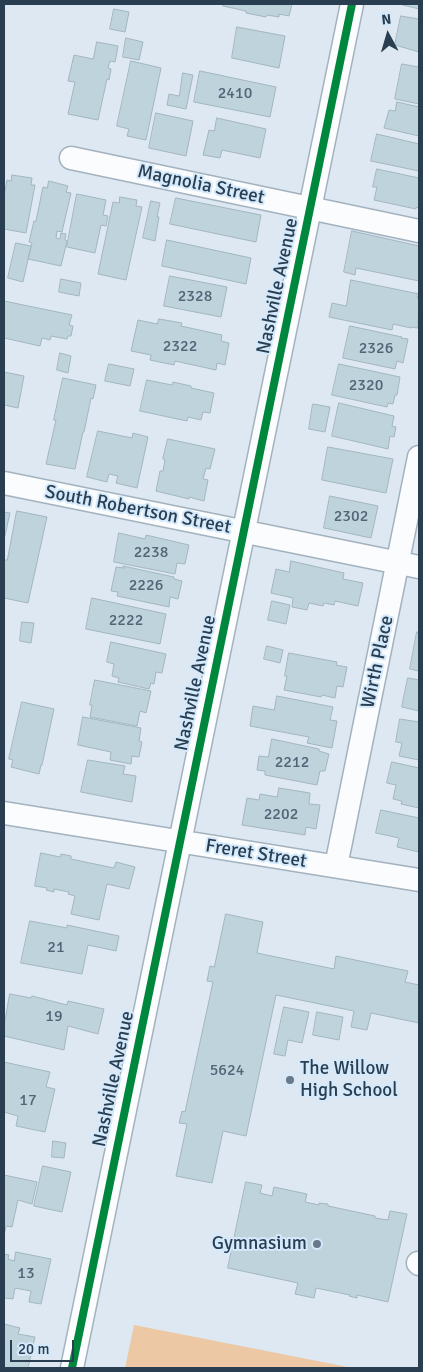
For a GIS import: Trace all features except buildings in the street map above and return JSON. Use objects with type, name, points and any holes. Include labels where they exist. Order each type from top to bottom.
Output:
[{"type":"street","name":"Nashville Avenue","points":[[72,1368],[352,4]]},
{"type":"street","name":"Magnolia Street","points":[[71,158],[419,231]]},
{"type":"street","name":"Wirth Place","points":[[336,866],[409,565],[419,457]]},
{"type":"street","name":"South Robertson Street","points":[[4,483],[409,565]]},
{"type":"street","name":"Freret Street","points":[[4,813],[419,880]]},
{"type":"shaded area","points":[[134,1325],[353,1368],[125,1368]]},
{"type":"cycle path","points":[[72,1368],[352,4]]},
{"type":"place","name":"The Willow High School","points":[[290,1080]]},
{"type":"place","name":"Gymnasium","points":[[317,1244]]}]
